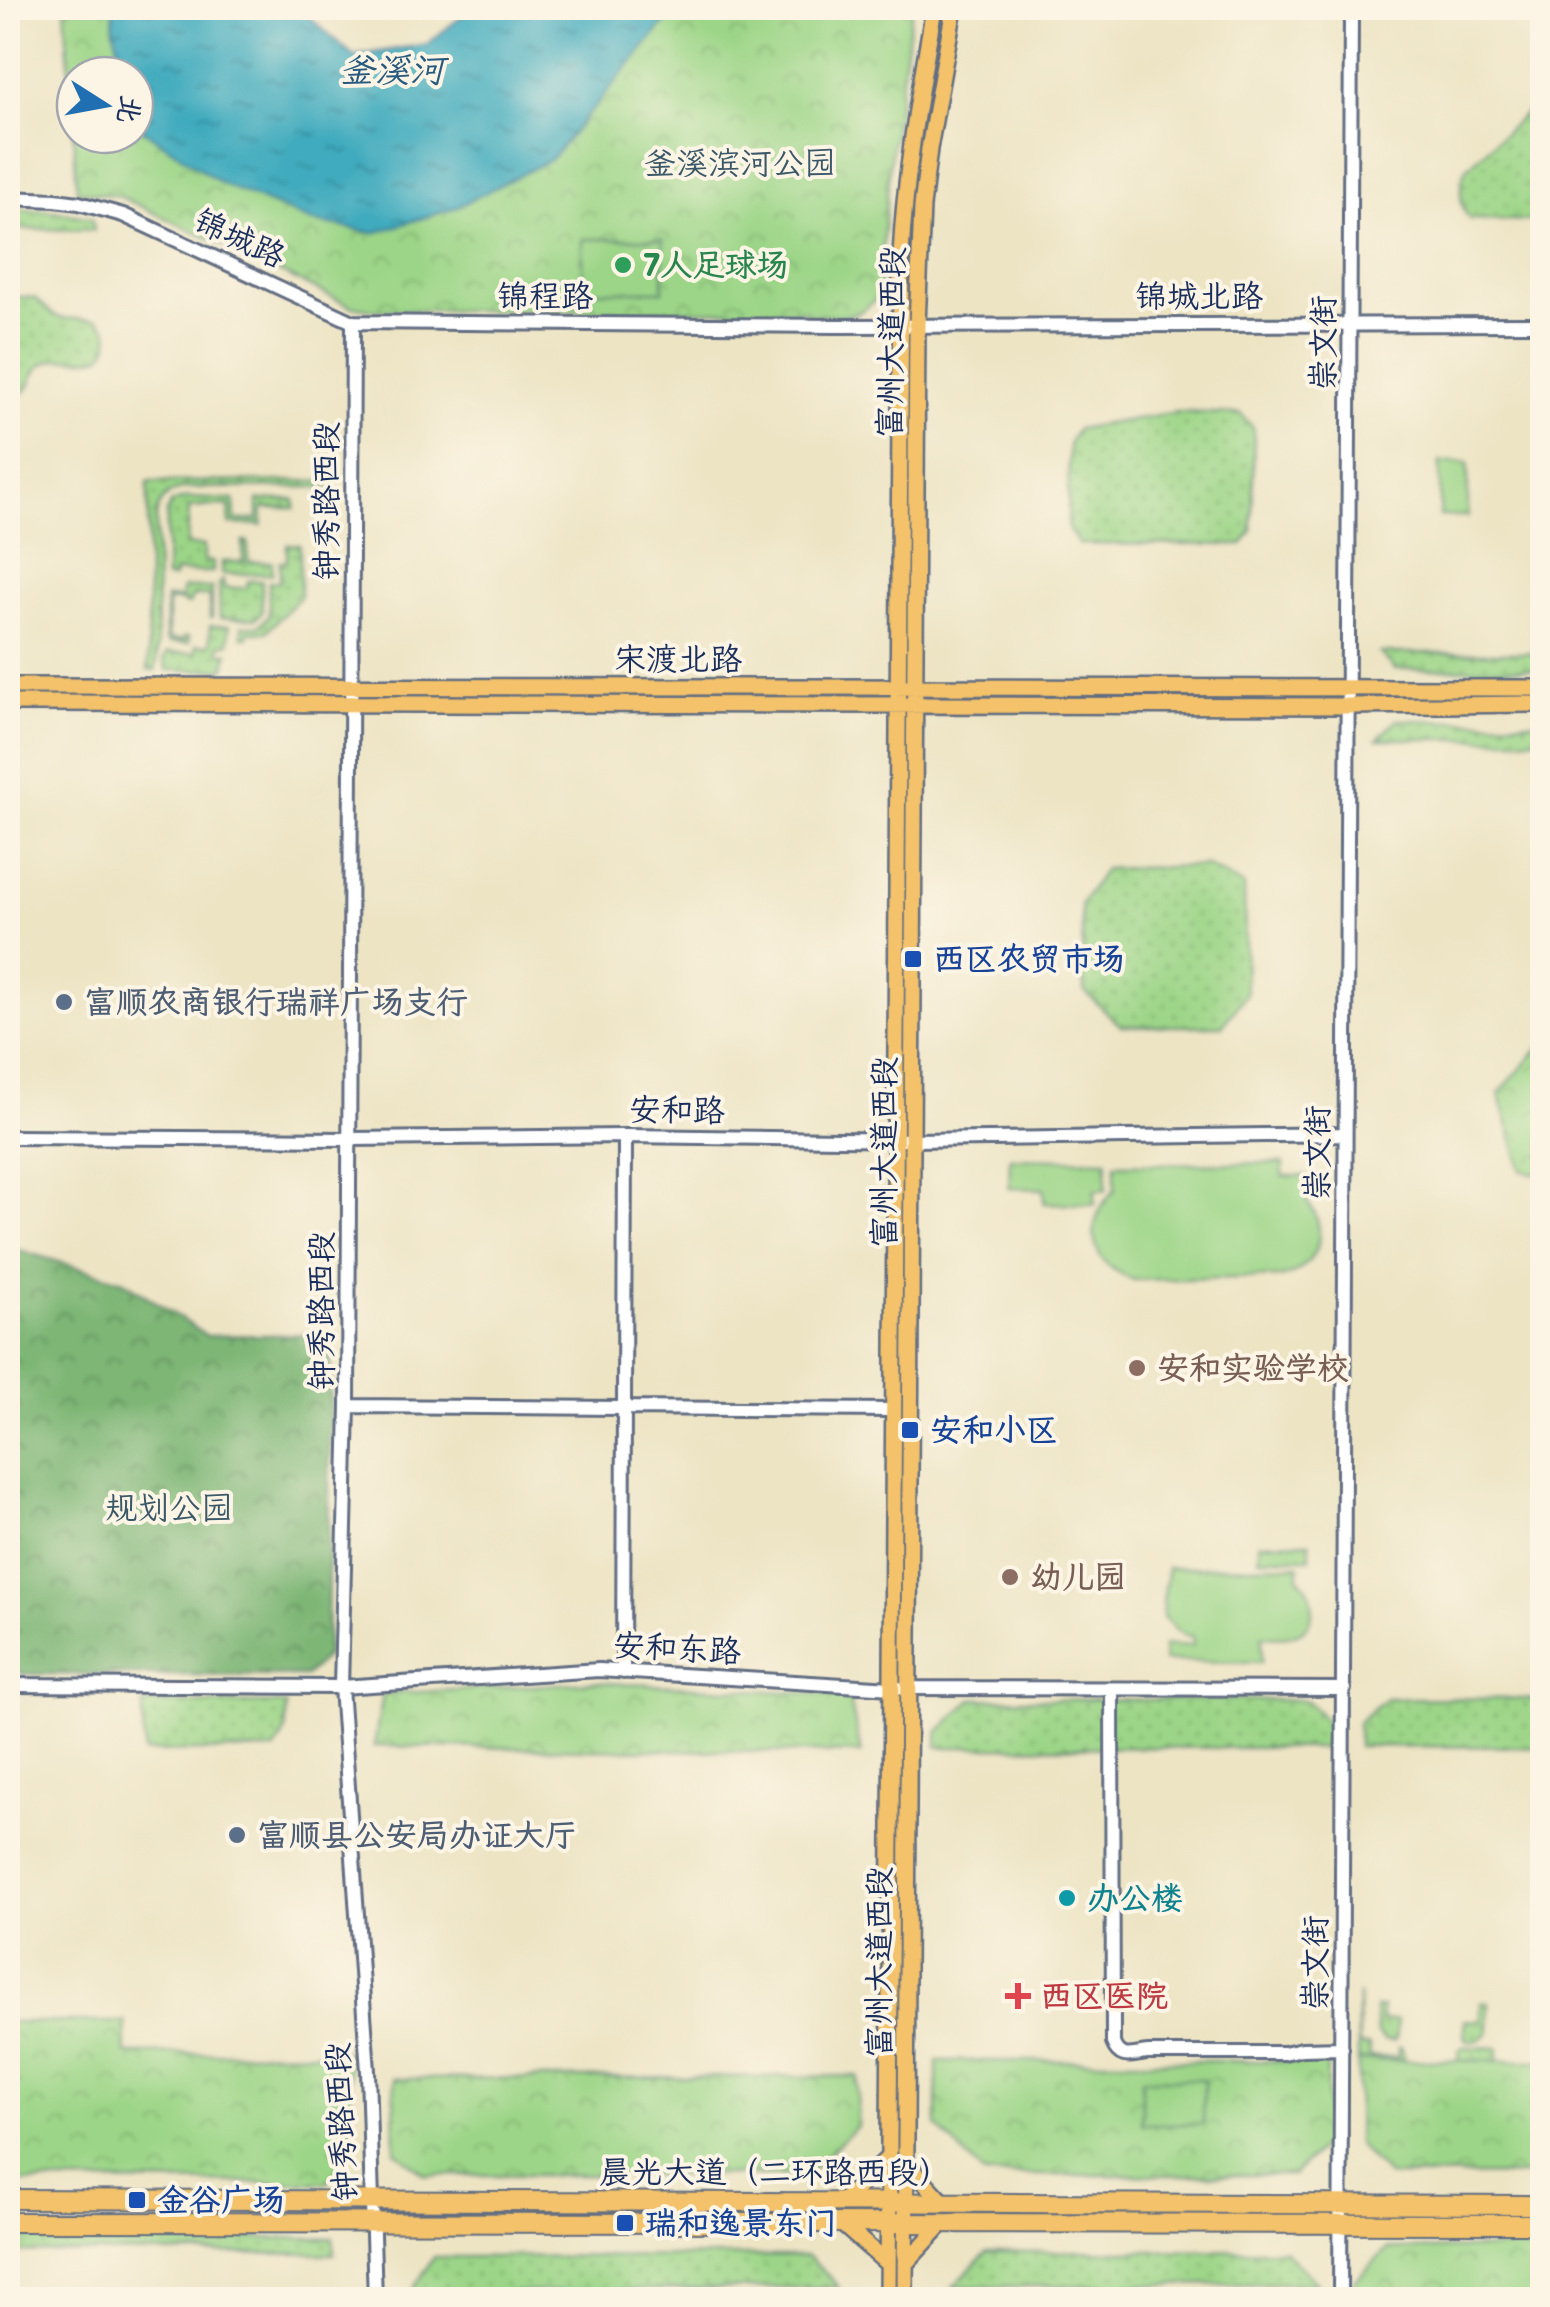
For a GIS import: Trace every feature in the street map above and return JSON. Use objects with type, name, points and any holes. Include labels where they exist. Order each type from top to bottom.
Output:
[{"type":"highway","name":"晨光大道（二环路西段）","points":[[8,2199],[1542,2204]]},
{"type":"highway","name":"晨光大道（二环路西段）","points":[[8,2222],[1542,2224]]},
{"type":"main road","name":"富州大道西段","points":[[905,2300],[897,2264],[897,2202],[889,2157],[900,1688],[908,325],[904,207],[934,8]]},
{"type":"main road","name":"富州大道西段","points":[[908,325],[924,187],[954,8]]},
{"type":"main road","name":"宋渡北路","points":[[8,686],[1542,688]]},
{"type":"main road","name":"宋渡北路","points":[[8,703],[1542,704]]},
{"type":"main road","name":"富州大道西段","points":[[897,2202],[906,2162],[894,1410],[904,1140]]},
{"type":"main road","points":[[842,2202],[889,2157]]},
{"type":"main road","points":[[906,2162],[944,2202]]},
{"type":"main road","points":[[841,2223],[897,2264],[943,2223]]},
{"type":"main road","name":"富州大道西段","points":[[888,2300],[897,2264]]},
{"type":"street","name":"崇文街","points":[[1340,2300],[1352,8]]},
{"type":"street","name":"锦城路","points":[[8,198],[55,200],[101,208],[144,223],[353,322]]},
{"type":"street","name":"锦程路","points":[[353,322],[908,325]]},
{"type":"street","name":"钟秀路西段","points":[[353,322],[348,1406],[342,1688],[368,2071],[375,2300]]},
{"type":"street","name":"锦城北路","points":[[908,325],[1542,324]]},
{"type":"street","name":"安和路","points":[[8,1137],[625,1136],[904,1140],[1345,1134]]},
{"type":"street","points":[[623,1672],[625,1136]]},
{"type":"street","points":[[348,1406],[894,1410]]},
{"type":"street","name":"安和东路","points":[[8,1684],[342,1688],[599,1670],[900,1688],[1344,1690]]},
{"type":"street","points":[[1112,1689],[1116,2049],[1130,2057],[1143,2053],[1284,2053],[1342,2048]]},
{"type":"green space","name":"釜溪滨河公园","points":[[65,8],[113,8],[121,55],[68,55]]},
{"type":"green space","name":"釜溪滨河公园","points":[[677,8],[912,8],[889,168],[879,294],[856,313],[838,316],[807,315],[806,311],[376,310],[351,306],[119,196],[77,191],[75,155],[155,155],[155,126],[674,12]]},
{"type":"green space","points":[[1542,98],[1542,221],[1470,219],[1461,195],[1466,169]]},
{"type":"green space","points":[[8,209],[55,211],[92,218],[94,230],[8,229]]},
{"type":"green space","name":"7人足球场","points":[[583,239],[663,239],[663,291],[583,291]]},
{"type":"green space","points":[[8,296],[35,298],[61,318],[98,320],[108,330],[104,353],[85,359],[50,361],[36,371],[27,389],[8,395]]},
{"type":"green space","points":[[1176,412],[1241,414],[1254,429],[1252,531],[1242,545],[1079,544],[1068,529],[1069,442],[1077,429]]},
{"type":"green space","points":[[1440,462],[1468,462],[1468,516],[1440,516]]},
{"type":"green space","points":[[332,481],[321,487],[185,488],[165,497],[156,518],[157,662],[155,670],[148,670],[148,482]]},
{"type":"green space","points":[[186,498],[234,500],[235,520],[258,520],[258,500],[295,500],[295,508],[263,508],[262,525],[230,524],[229,505],[189,508],[187,545],[204,546],[204,561],[213,562],[213,572],[175,572],[174,578],[166,578],[167,512],[172,503]]},
{"type":"green space","points":[[243,542],[248,542],[248,562],[272,562],[272,574],[222,574],[222,562],[243,562]]},
{"type":"green space","points":[[287,545],[300,545],[300,597],[266,632],[248,632],[248,637],[242,637],[242,626],[258,626],[269,616],[269,582],[280,582],[280,562],[287,561]]},
{"type":"green space","points":[[223,580],[224,588],[247,588],[248,581],[262,581],[262,613],[255,619],[220,618],[219,583]]},
{"type":"green space","points":[[185,588],[212,588],[212,618],[210,596],[193,596],[189,604],[168,601],[170,640],[189,637],[189,643],[169,643],[166,640],[166,598],[182,598]]},
{"type":"green space","points":[[210,626],[229,626],[229,643],[219,645],[220,653],[228,653],[225,667],[167,670],[167,653],[196,653],[196,645],[210,645]]},
{"type":"green space","points":[[1380,653],[1542,653],[1542,669],[1395,669]]},
{"type":"green space","points":[[1396,720],[1542,722],[1542,739],[1378,739]]},
{"type":"green space","points":[[1206,866],[1244,886],[1246,994],[1222,1026],[1121,1026],[1084,991],[1081,904],[1104,869]]},
{"type":"green space","points":[[1542,1045],[1542,1174],[1522,1171],[1499,1093]]},
{"type":"green space","points":[[1010,1158],[1107,1160],[1106,1190],[1095,1190],[1095,1204],[1044,1203],[1044,1189],[1009,1188]]},
{"type":"green space","points":[[1283,1163],[1283,1176],[1307,1176],[1307,1200],[1319,1234],[1314,1253],[1294,1273],[1284,1277],[1134,1280],[1107,1264],[1099,1253],[1094,1229],[1104,1203],[1115,1190],[1115,1164]]},
{"type":"green space","name":"规划公园","points":[[8,1247],[124,1281],[207,1336],[331,1334],[327,1656],[305,1676],[21,1674],[8,1661]]},
{"type":"green space","points":[[1310,1542],[1310,1558],[1259,1558],[1259,1543]]},
{"type":"green space","points":[[1299,1565],[1299,1578],[1312,1599],[1312,1616],[1295,1634],[1262,1636],[1262,1662],[1163,1661],[1164,1646],[1193,1645],[1193,1637],[1180,1633],[1163,1617],[1167,1568]]},
{"type":"green space","points":[[593,1682],[849,1695],[861,1753],[374,1746],[383,1694]]},
{"type":"green space","points":[[1386,1698],[1542,1699],[1542,1747],[1358,1746],[1358,1722]]},
{"type":"green space","points":[[972,1699],[1306,1700],[1329,1724],[1329,1748],[938,1747],[938,1732]]},
{"type":"green space","points":[[143,1703],[286,1704],[286,1730],[275,1750],[144,1752]]},
{"type":"green space","points":[[1358,1993],[1359,2046],[1369,2046],[1370,2057],[1398,2057],[1398,2047],[1402,2048],[1404,2060],[1358,2060]]},
{"type":"green space","points":[[1481,2002],[1489,2002],[1488,2033],[1478,2041],[1468,2040],[1465,2020],[1481,2021]]},
{"type":"green space","points":[[1375,2008],[1382,2008],[1382,2021],[1397,2020],[1394,2041],[1377,2034]]},
{"type":"green space","points":[[8,2022],[125,2022],[126,2054],[349,2052],[351,2152],[326,2183],[8,2182]]},
{"type":"green space","points":[[1463,2047],[1498,2048],[1498,2061],[1459,2060]]},
{"type":"green space","points":[[1358,2060],[1542,2061],[1542,2175],[1388,2176],[1357,2144]]},
{"type":"green space","points":[[937,2061],[1327,2061],[1327,2142],[1293,2175],[984,2175],[937,2126]]},
{"type":"green space","points":[[858,2076],[857,2126],[806,2175],[426,2175],[395,2151],[394,2079]]},
{"type":"green space","points":[[1142,2079],[1204,2079],[1203,2124],[1142,2124]]},
{"type":"green space","points":[[8,2238],[333,2238],[334,2254],[8,2252]]},
{"type":"green space","points":[[1542,2248],[1542,2299],[1354,2299],[1354,2282],[1387,2249]]},
{"type":"green space","points":[[1284,2250],[1317,2283],[953,2287],[987,2252]]},
{"type":"green space","points":[[807,2256],[839,2287],[410,2294],[434,2257]]},
{"type":"water","name":"釜溪河","points":[[113,8],[301,8],[354,56],[427,44],[472,8],[677,8],[551,159],[455,208],[374,233],[310,221],[222,184],[155,138],[155,55],[121,55]]},
{"type":"place","name":"7人足球场","points":[[623,265]]},
{"type":"place","name":"西区农贸市场","points":[[913,959]]},
{"type":"place","name":"富顺农商银行瑞祥广场支行","points":[[64,1002]]},
{"type":"place","name":"安和实验学校","points":[[1137,1368]]},
{"type":"place","name":"安和小区","points":[[910,1430]]},
{"type":"place","name":"幼儿园","points":[[1010,1577]]},
{"type":"place","name":"富顺县公安局办证大厅","points":[[237,1835]]},
{"type":"place","name":"办公楼","points":[[1067,1898]]},
{"type":"place","name":"西区医院","points":[[1018,1996]]},
{"type":"place","name":"金谷广场","points":[[137,2200]]},
{"type":"place","name":"瑞和逸景东门","points":[[625,2223]]}]
